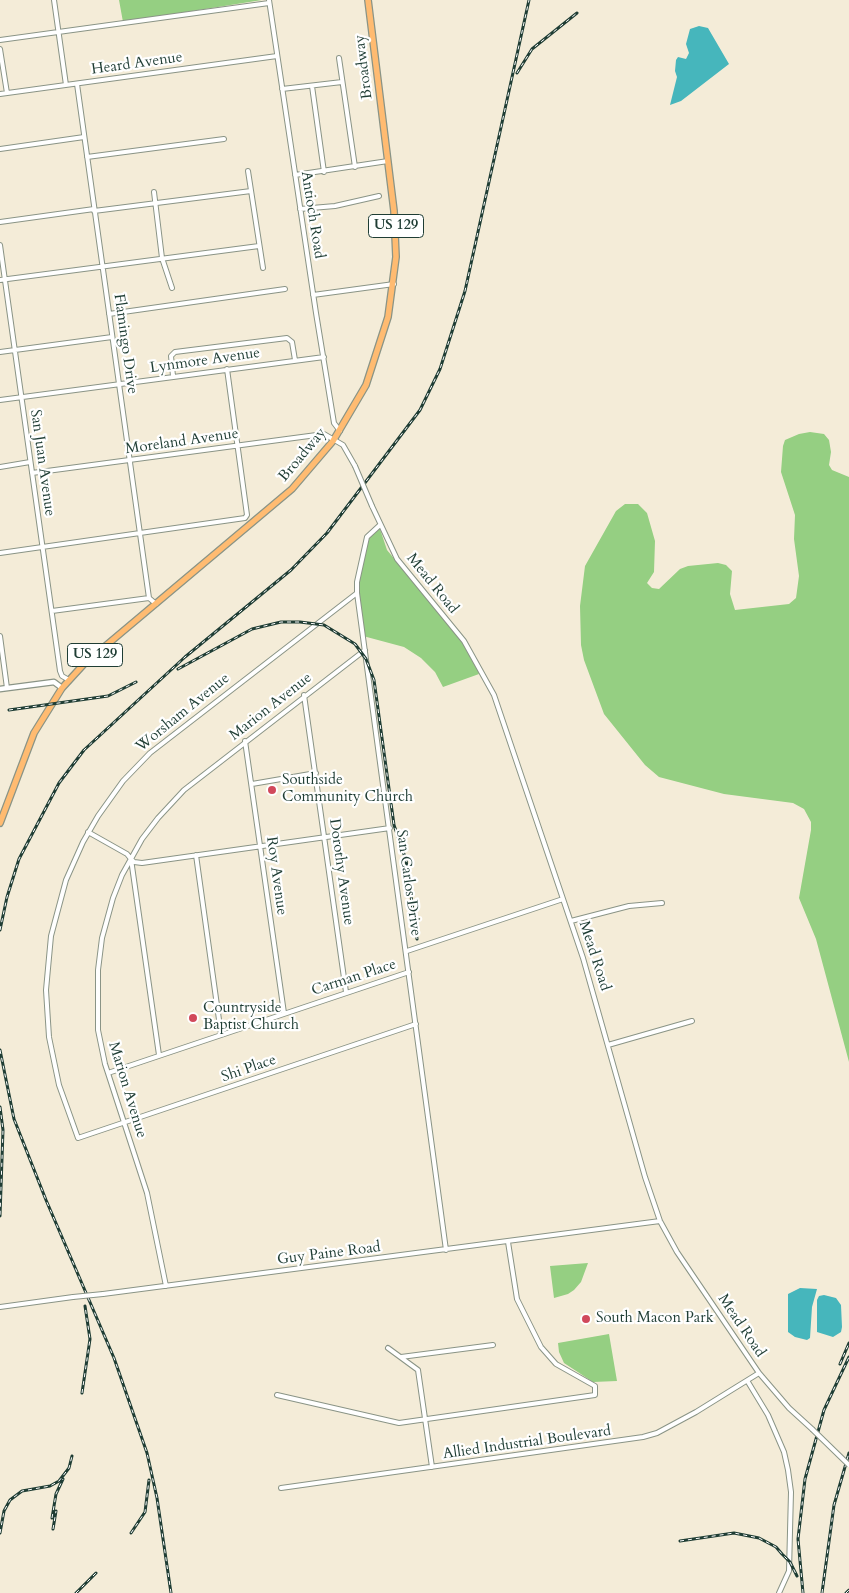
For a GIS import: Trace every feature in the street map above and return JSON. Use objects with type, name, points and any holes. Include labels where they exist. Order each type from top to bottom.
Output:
[{"type":"main road","name":"Broadway","points":[[0,823],[34,733],[62,688],[84,664],[292,489],[340,431],[356,404],[375,363],[388,321],[394,284],[396,229],[368,0]]},
{"type":"street","points":[[54,0],[66,85]]},
{"type":"street","points":[[0,40],[269,1]]},
{"type":"street","name":"Antioch Road","points":[[269,1],[334,423],[340,431]]},
{"type":"street","points":[[0,49],[7,93]]},
{"type":"street","name":"Heard Avenue","points":[[0,94],[277,56]]},
{"type":"street","points":[[339,58],[354,167]]},
{"type":"street","points":[[282,89],[342,82]]},
{"type":"street","name":"Flamingo Drive","points":[[77,84],[149,598]]},
{"type":"street","points":[[312,86],[324,172]]},
{"type":"street","points":[[0,149],[84,137]]},
{"type":"street","points":[[87,157],[224,139]]},
{"type":"street","points":[[295,175],[388,161]]},
{"type":"street","points":[[248,171],[262,268]]},
{"type":"street","points":[[0,222],[251,191]]},
{"type":"street","points":[[154,192],[162,258],[172,288]]},
{"type":"street","points":[[300,209],[335,206],[379,196]]},
{"type":"street","name":"San Juan Avenue","points":[[0,245],[2,279],[15,350],[61,674],[69,680]]},
{"type":"street","points":[[2,279],[259,246]]},
{"type":"street","points":[[313,295],[394,284]]},
{"type":"street","points":[[109,314],[285,289]]},
{"type":"street","points":[[0,352],[112,337]]},
{"type":"street","points":[[174,376],[171,356],[175,352],[287,338],[292,342],[295,360]]},
{"type":"street","name":"Lynmore Avenue","points":[[0,400],[324,356]]},
{"type":"street","points":[[0,553],[240,521],[247,515],[227,369]]},
{"type":"street","name":"Moreland Avenue","points":[[32,474],[324,434],[333,441]]},
{"type":"street","name":"Mead Road","points":[[333,441],[343,446],[355,466],[388,543],[402,566],[464,641],[488,680],[571,921],[645,1177],[660,1221],[678,1252],[759,1373],[782,1401],[849,1465]]},
{"type":"street","points":[[0,467],[30,462]]},
{"type":"street","points":[[240,521],[245,529]]},
{"type":"street","name":"San Carlos Drive","points":[[380,525],[366,538],[357,582],[357,593],[446,1250]]},
{"type":"street","name":"Worsham Avenue","points":[[88,1135],[78,1138],[58,1085],[47,1026],[46,990],[51,936],[60,898],[88,832],[123,781],[150,753],[357,593]]},
{"type":"street","points":[[52,611],[149,598],[156,604]]},
{"type":"street","points":[[0,636],[7,688]]},
{"type":"street","name":"Marion Avenue","points":[[166,1286],[150,1203],[101,1052],[97,1015],[99,963],[102,938],[112,898],[150,828],[176,798],[198,777],[365,650]]},
{"type":"street","points":[[0,689],[54,682],[62,688]]},
{"type":"street","name":"Dorothy Avenue","points":[[304,696],[346,992]]},
{"type":"street","name":"Roy Avenue","points":[[245,741],[284,1013]]},
{"type":"street","points":[[252,784],[316,773]]},
{"type":"street","points":[[131,860],[138,863],[390,828]]},
{"type":"street","points":[[88,832],[128,854],[131,860],[159,1055]]},
{"type":"street","points":[[196,855],[221,1034]]},
{"type":"street","points":[[407,951],[563,899]]},
{"type":"street","points":[[571,921],[629,906],[662,903]]},
{"type":"street","name":"Carman Place","points":[[108,1073],[409,972]]},
{"type":"street","points":[[608,1044],[692,1021]]},
{"type":"street","name":"Shi Place","points":[[88,1135],[416,1024]]},
{"type":"street","name":"Guy Paine Road","points":[[0,1307],[660,1221]]},
{"type":"street","points":[[277,1396],[399,1423],[596,1394],[595,1386],[556,1364],[541,1347],[517,1299],[508,1242]]},
{"type":"street","points":[[399,1357],[411,1358],[493,1345]]},
{"type":"street","points":[[388,1348],[418,1370],[432,1467]]},
{"type":"street","name":"Allied Industrial Boulevard","points":[[281,1488],[648,1436],[748,1382],[759,1373]]},
{"type":"street","points":[[748,1382],[758,1396],[784,1452],[791,1487],[789,1571],[779,1593]]},
{"type":"green space","points":[[119,0],[262,0],[123,22]]},
{"type":"green space","points":[[810,432],[824,434],[829,440],[831,452],[829,465],[832,470],[849,477],[849,1062],[816,939],[799,898],[811,830],[811,822],[804,809],[793,803],[724,794],[659,777],[645,765],[604,714],[584,660],[581,645],[580,606],[585,566],[616,511],[625,504],[638,504],[647,513],[655,541],[654,572],[647,583],[652,588],[659,589],[680,569],[688,566],[718,563],[726,565],[732,571],[730,594],[735,610],[789,604],[796,598],[799,576],[794,539],[795,515],[781,472],[783,446],[785,440]]},
{"type":"green space","points":[[379,526],[387,550],[453,630],[472,656],[479,674],[443,687],[435,672],[421,658],[404,647],[363,636],[357,592],[366,540]]},
{"type":"green space","points":[[588,1263],[581,1282],[574,1290],[554,1298],[550,1266]]},
{"type":"green space","points":[[609,1334],[617,1381],[593,1382],[564,1363],[559,1352],[558,1343]]},
{"type":"water","points":[[699,26],[708,28],[729,64],[681,101],[670,105],[677,77],[675,71],[676,60],[678,57],[686,59],[689,53],[686,44],[690,29]]},
{"type":"water","points":[[800,1288],[817,1289],[812,1307],[810,1338],[807,1340],[795,1337],[788,1332],[788,1294]]},
{"type":"water","points":[[824,1295],[836,1298],[841,1305],[841,1332],[833,1337],[817,1332],[817,1300],[819,1296]]},
{"type":"railway","points":[[0,930],[7,897],[19,859],[59,783],[84,750],[185,657],[291,570],[327,533],[420,410],[440,369],[465,291],[529,0]]},
{"type":"railway","points":[[517,73],[532,49],[577,13]]},
{"type":"railway","points":[[178,669],[252,629],[281,622],[324,625],[355,644],[366,659],[374,680],[394,825],[406,860],[417,939]]},
{"type":"railway","points":[[9,710],[108,696],[136,682]]},
{"type":"railway","points":[[0,1050],[14,1119],[46,1200],[114,1358],[147,1453],[157,1498],[171,1593]]},
{"type":"railway","points":[[0,1107],[3,1130],[0,1216]]},
{"type":"railway","points":[[82,1393],[90,1339],[85,1306]]},
{"type":"railway","points":[[840,1364],[849,1343]]},
{"type":"railway","points":[[803,1593],[798,1539],[805,1479],[824,1410],[849,1357]]},
{"type":"railway","points":[[822,1593],[834,1505],[849,1453]]},
{"type":"railway","points":[[0,1533],[4,1511],[10,1500],[22,1491],[50,1486],[59,1481],[69,1468],[72,1456]]},
{"type":"railway","points":[[52,1518],[56,1494],[63,1479]]},
{"type":"railway","points":[[131,1533],[145,1512],[149,1480]]},
{"type":"railway","points":[[53,1529],[56,1511]]},
{"type":"railway","points":[[680,1541],[734,1533],[759,1538],[776,1547],[790,1562],[797,1576]]},
{"type":"railway","points":[[76,1593],[96,1573]]},
{"type":"railway","points":[[846,1593],[849,1590]]},
{"type":"place","name":"Southside Community Church","points":[[272,790]]},
{"type":"place","name":"Countryside Baptist Church","points":[[193,1018]]},
{"type":"place","name":"South Macon Park","points":[[586,1319]]}]
